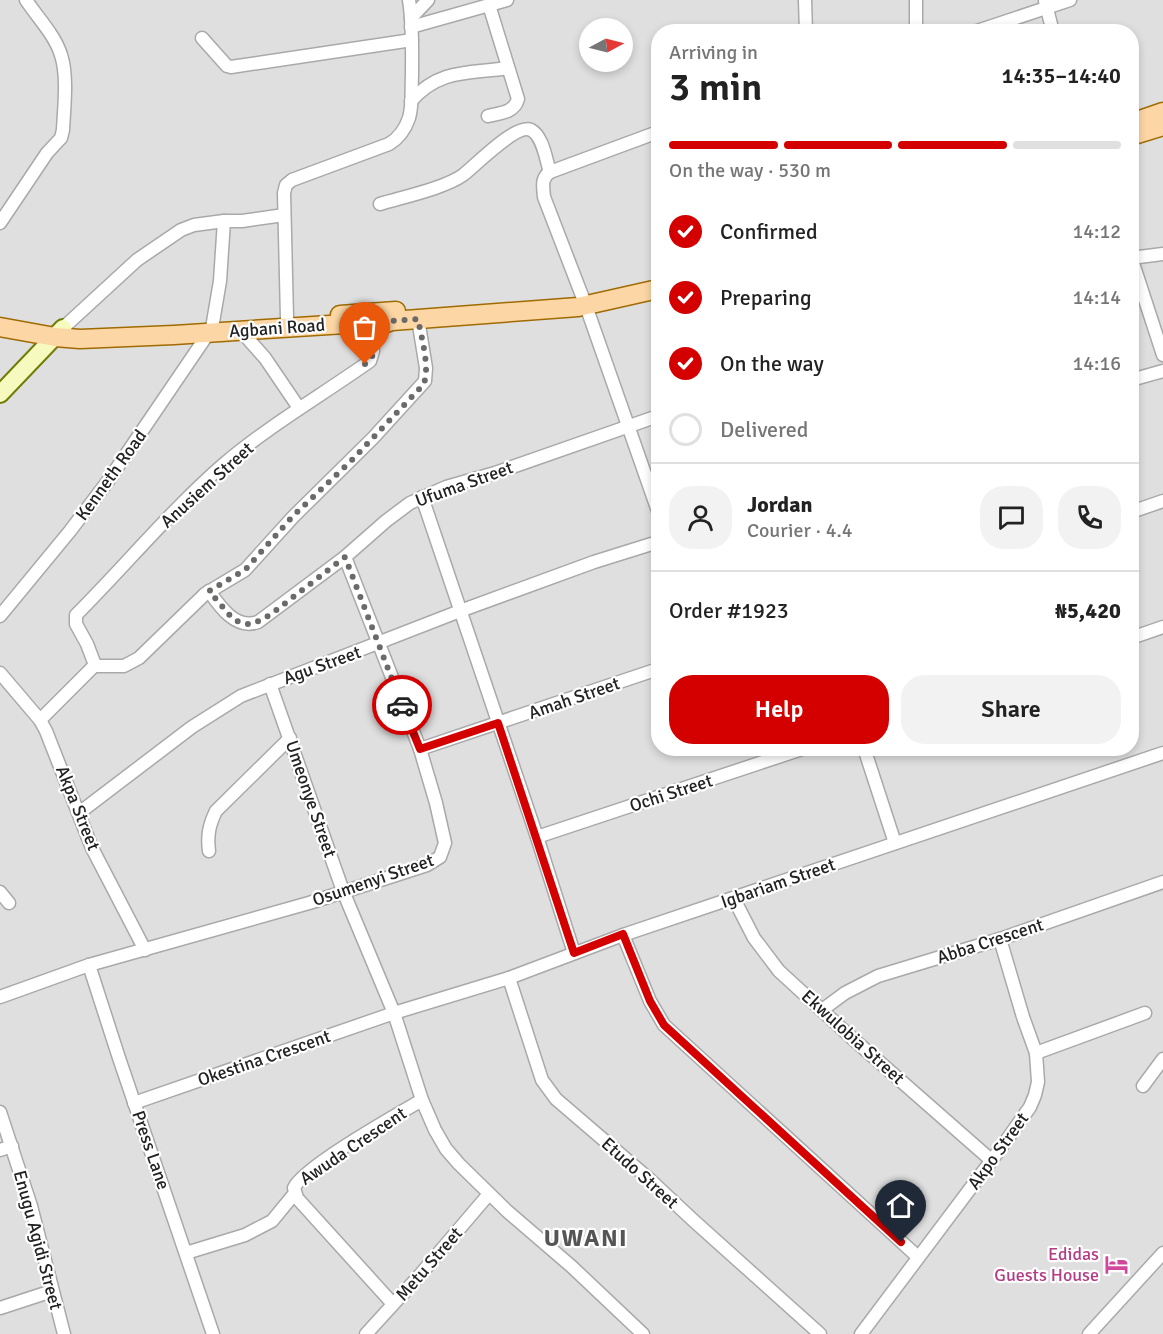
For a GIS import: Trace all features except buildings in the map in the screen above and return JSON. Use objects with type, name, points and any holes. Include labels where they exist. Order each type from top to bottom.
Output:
[{"type":"main road","points":[[1139,120],[1163,112]]},
{"type":"main road","points":[[1139,134],[1163,126]]},
{"type":"main road","name":"Agbani Road","points":[[209,330],[234,323],[287,318],[584,301],[651,278]]},
{"type":"main road","name":"Agbani Road","points":[[0,327],[109,338],[209,330],[241,331],[345,324],[370,327],[392,321],[584,301],[651,290]]},
{"type":"main road","name":"Agbani Road","points":[[0,317],[59,333]]},
{"type":"main road","points":[[0,394],[59,333]]},
{"type":"street","points":[[0,223],[41,161],[61,138],[63,130],[64,67],[61,54],[26,0]]},
{"type":"street","points":[[287,318],[284,193],[289,182],[392,142],[404,130],[409,118],[411,100],[412,40],[409,0]]},
{"type":"street","points":[[411,22],[428,0]]},
{"type":"street","points":[[411,22],[507,0]]},
{"type":"street","points":[[805,0],[806,24]]},
{"type":"street","points":[[916,0],[916,24]]},
{"type":"street","points":[[994,24],[1045,3],[1070,0]]},
{"type":"street","points":[[1045,3],[1051,24]]},
{"type":"street","points":[[488,116],[509,111],[518,102],[489,5]]},
{"type":"street","points":[[202,38],[227,66],[231,67],[412,40]]},
{"type":"street","points":[[411,100],[426,86],[448,76],[464,72],[508,68]]},
{"type":"street","points":[[380,204],[447,183],[462,175],[491,150],[524,129],[531,130],[538,136],[550,172]]},
{"type":"street","points":[[651,135],[550,172],[543,180],[544,197],[584,301],[651,490]]},
{"type":"street","points":[[59,333],[137,260],[181,230],[194,225],[284,215]]},
{"type":"street","points":[[209,330],[220,281],[224,221]]},
{"type":"street","points":[[1139,257],[1163,254]]},
{"type":"street","points":[[1139,282],[1163,355]]},
{"type":"street","points":[[40,720],[95,665],[124,666],[139,658],[209,591],[245,570],[293,516],[351,461],[423,385],[426,368],[418,319]]},
{"type":"street","name":"Anusiem Street","points":[[95,665],[76,624],[76,615],[154,532],[225,464],[299,408],[370,360],[373,351],[370,327]]},
{"type":"street","name":"Kenneth Road","points":[[0,616],[108,481],[209,330]]},
{"type":"street","points":[[241,331],[265,358],[299,408]]},
{"type":"street","points":[[1139,378],[1163,370]]},
{"type":"street","name":"Ufuma Street","points":[[209,591],[233,619],[244,624],[253,624],[270,615],[345,557],[386,521],[422,497],[651,418]]},
{"type":"street","points":[[422,497],[574,953]]},
{"type":"street","points":[[1139,509],[1163,501]]},
{"type":"street","name":"Agu Street","points":[[79,813],[192,727],[241,696],[460,611],[594,562],[651,544]]},
{"type":"street","name":"Osumenyi Street","points":[[0,997],[89,965],[427,865],[440,857],[446,843],[420,749],[345,557]]},
{"type":"street","points":[[1139,635],[1163,627]]},
{"type":"street","name":"Amah Street","points":[[420,749],[651,671]]},
{"type":"street","name":"Akpa Street","points":[[0,673],[40,720],[54,748],[92,848],[145,950]]},
{"type":"street","name":"Umeonye Street","points":[[270,684],[343,891],[394,1013],[422,1100],[435,1130],[446,1149],[489,1194],[643,1334]]},
{"type":"street","points":[[209,851],[207,837],[216,811],[290,738]]},
{"type":"street","name":"Igbariam Street","points":[[394,1013],[509,978],[623,934],[1163,753]]},
{"type":"street","name":"Ochi Street","points":[[537,837],[781,756]]},
{"type":"street","points":[[867,756],[895,843]]},
{"type":"street","name":"Abba Crescent","points":[[822,1010],[845,993],[878,976],[1000,939],[1163,882]]},
{"type":"street","points":[[0,892],[9,903]]},
{"type":"street","name":"Ekwulobia Street","points":[[734,898],[743,919],[765,954],[779,970],[991,1160]]},
{"type":"street","points":[[623,934],[650,1001],[664,1025],[918,1257]]},
{"type":"street","name":"Akpo Street","points":[[861,1334],[1024,1117],[1035,1095],[1038,1082],[1036,1053],[1000,939]]},
{"type":"street","name":"Press Lane","points":[[89,965],[213,1334]]},
{"type":"street","name":"Etudo Street","points":[[509,978],[542,1080],[556,1099],[648,1178],[820,1334]]},
{"type":"street","name":"Okestina Crescent","points":[[134,1103],[394,1013]]},
{"type":"street","points":[[1036,1053],[1145,1013]]},
{"type":"street","points":[[1143,1086],[1163,1059]]},
{"type":"street","name":"Awuda Crescent","points":[[393,1304],[297,1198],[294,1188],[297,1181],[371,1130],[422,1100]]},
{"type":"street","name":"Enugu Agidi Street","points":[[0,1112],[6,1148],[31,1206],[64,1334]]},
{"type":"street","points":[[186,1253],[245,1235],[272,1221],[295,1193]]},
{"type":"street","name":"Metu Street","points":[[366,1334],[489,1194]]},
{"type":"street","points":[[1089,1334],[1163,1253]]},
{"type":"street","points":[[0,1308],[52,1291]]},
{"type":"shaded area","points":[[0,0],[1163,0],[1163,1334],[0,1334]]},
{"type":"way so far","points":[[365,364],[373,355],[370,327],[392,321],[418,319],[426,368],[423,385],[351,461],[293,516],[245,570],[209,591],[228,615],[238,623],[253,624],[270,615],[345,557],[402,705]]},
{"type":"place","name":"Edidas Guests House","points":[[1117,1264]]},
{"type":"district","name":"UWANI","points":[[586,1238]]},
{"type":"route","points":[[402,705],[420,749],[498,723],[574,953],[623,934],[650,1001],[664,1025],[901,1242]]}]
